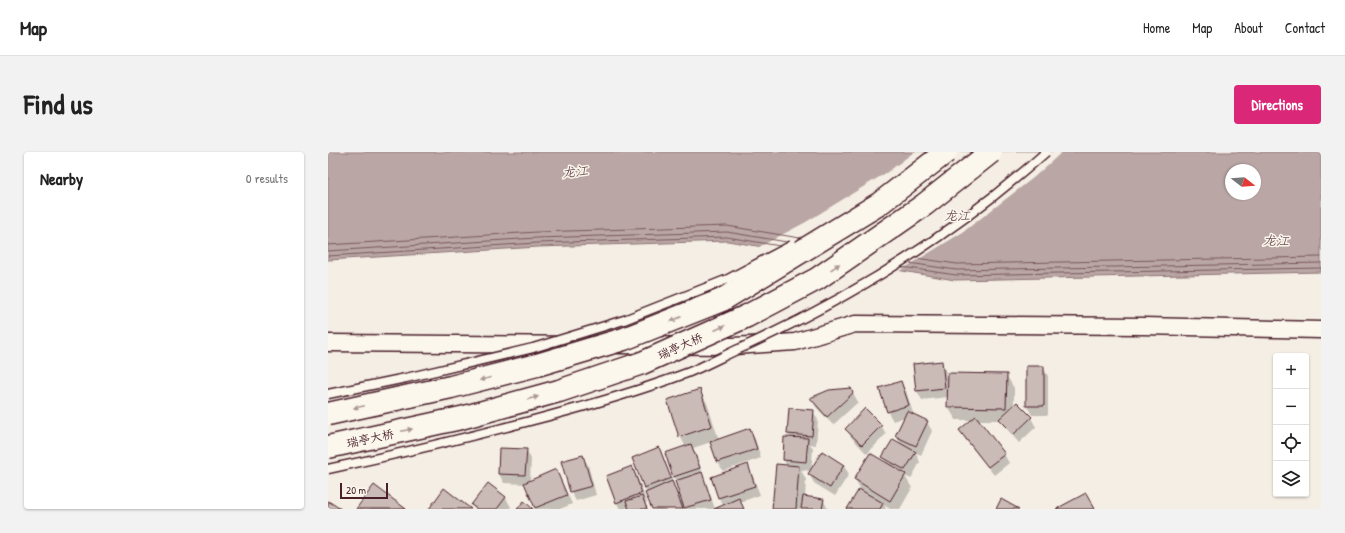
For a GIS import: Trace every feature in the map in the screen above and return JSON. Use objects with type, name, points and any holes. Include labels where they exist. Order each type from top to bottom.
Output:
[{"type":"main road","points":[[328,414],[451,387],[537,365],[624,339],[722,300],[879,204],[946,152]]},
{"type":"main road","name":"瑞亭大桥","points":[[328,447],[461,418],[559,391],[642,363],[747,316],[817,279],[924,205],[991,152]]},
{"type":"street","points":[[328,343],[734,346],[795,342],[855,324],[1143,326],[1321,330]]},
{"type":"lane","points":[[885,189],[937,152]]},
{"type":"lane","points":[[328,469],[483,433],[593,404],[688,372],[788,327],[883,274],[957,223],[1046,152]]},
{"type":"lane","points":[[328,394],[406,378],[533,348],[624,320],[728,279],[802,240]]},
{"type":"water","name":"龙江","points":[[328,152],[1321,152],[1321,272],[955,280],[728,241],[538,247],[328,260]]},
{"type":"pier","points":[[914,152],[1062,152],[1033,178],[963,232],[898,272],[757,248],[806,222],[889,171]]},
{"type":"building","points":[[942,361],[945,388],[916,391],[913,364]]},
{"type":"building","points":[[1026,366],[1044,366],[1044,406],[1026,406]]},
{"type":"building","points":[[948,373],[1007,374],[1006,408],[947,407]]},
{"type":"building","points":[[901,381],[909,405],[887,412],[879,388]]},
{"type":"building","points":[[851,388],[853,393],[827,417],[810,398],[829,390]]},
{"type":"building","points":[[700,389],[712,426],[679,437],[667,400]]},
{"type":"building","points":[[1017,402],[1032,417],[1014,434],[999,419]]},
{"type":"building","points":[[789,408],[814,410],[812,436],[787,434]]},
{"type":"building","points":[[865,408],[882,425],[862,445],[845,429]]},
{"type":"building","points":[[907,411],[928,421],[916,446],[895,436]]},
{"type":"building","points":[[976,416],[1005,454],[988,467],[959,430]]},
{"type":"building","points":[[750,428],[757,449],[717,462],[710,442]]},
{"type":"building","points":[[784,437],[808,438],[806,462],[783,460]]},
{"type":"building","points":[[893,439],[916,452],[905,470],[882,457]]},
{"type":"building","points":[[691,444],[700,468],[673,477],[665,453]]},
{"type":"building","points":[[659,447],[671,478],[644,488],[632,458]]},
{"type":"building","points":[[499,448],[527,449],[525,475],[498,474]]},
{"type":"building","points":[[822,451],[844,465],[830,488],[808,474]]},
{"type":"building","points":[[870,453],[906,474],[890,501],[854,479]]},
{"type":"building","points":[[583,455],[592,486],[570,492],[561,461]]},
{"type":"building","points":[[748,464],[755,486],[718,498],[711,477]]},
{"type":"building","points":[[776,464],[799,466],[796,509],[772,509]]},
{"type":"building","points":[[632,466],[642,493],[616,503],[606,476]]},
{"type":"building","points":[[556,469],[567,495],[535,508],[524,483]]},
{"type":"building","points":[[702,472],[711,500],[684,508],[675,481]]},
{"type":"building","points":[[672,481],[683,509],[652,509],[645,493]]},
{"type":"building","points":[[488,483],[506,497],[497,509],[477,509],[471,505]]},
{"type":"building","points":[[374,485],[406,509],[356,509]]},
{"type":"building","points":[[444,488],[471,509],[429,509]]},
{"type":"building","points":[[859,489],[883,503],[880,509],[847,509]]},
{"type":"building","points":[[1086,493],[1095,509],[1056,509]]},
{"type":"building","points":[[642,496],[647,509],[629,509],[626,501]]},
{"type":"building","points":[[803,496],[824,499],[822,509],[801,509]]},
{"type":"building","points":[[739,498],[744,509],[714,509]]},
{"type":"building","points":[[1001,499],[1019,509],[996,509]]},
{"type":"building","points":[[328,501],[341,509],[328,509]]},
{"type":"building","points":[[524,501],[533,509],[517,509]]}]
